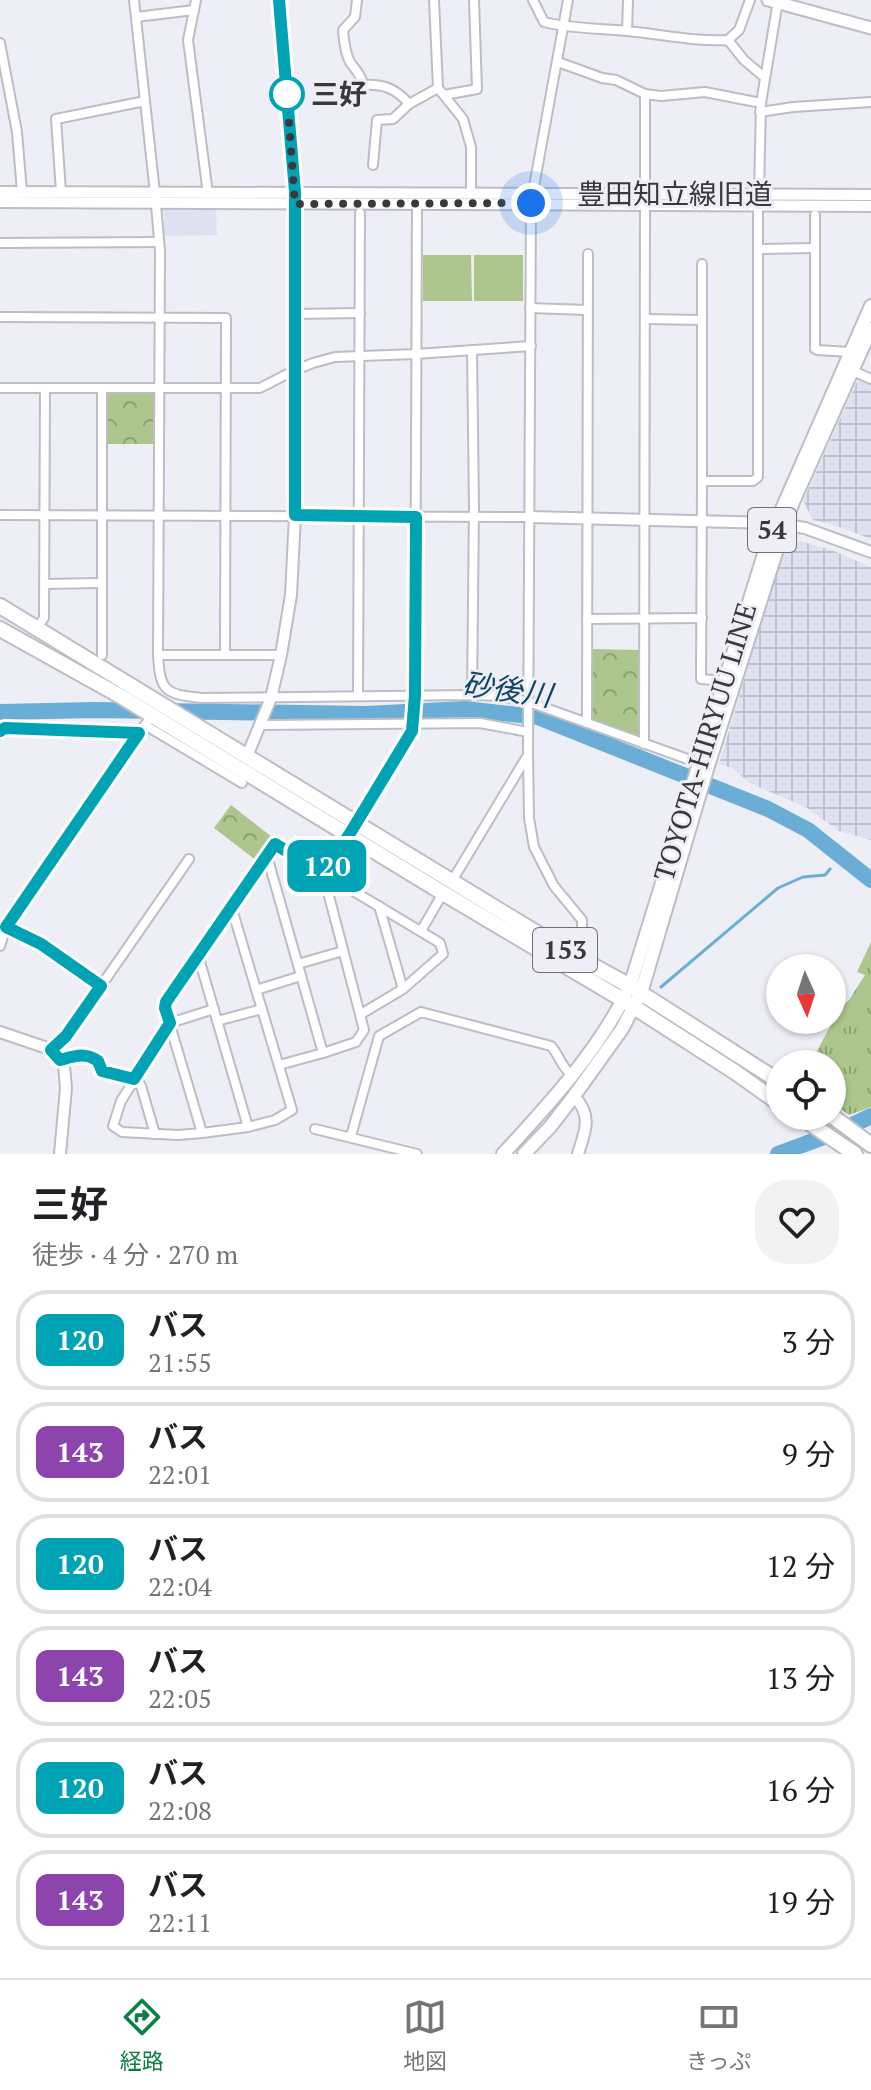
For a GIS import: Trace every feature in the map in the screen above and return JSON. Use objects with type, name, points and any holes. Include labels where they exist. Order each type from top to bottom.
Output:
[{"type":"highway","name":"153","points":[[0,606],[157,709],[352,829],[452,881],[636,990],[766,1073]]},
{"type":"highway","name":"153","points":[[0,629],[247,756],[443,893],[629,1004],[766,1094]]},
{"type":"highway","points":[[846,1126],[871,1145]]},
{"type":"highway","points":[[820,1130],[855,1154]]},
{"type":"main road","points":[[775,1],[871,28]]},
{"type":"main road","name":"TOYOTA-HIRYUU LINE","points":[[704,764],[724,681],[759,565],[780,523],[871,306]]},
{"type":"main road","name":"TOYOTA-HIRYUU LINE","points":[[524,1154],[550,1127],[622,1029],[780,523],[793,502],[871,329]]},
{"type":"main road","name":"TOYOTA-HIRYUU LINE","points":[[503,1154],[573,1076],[629,1004]]},
{"type":"street","points":[[0,946],[3,926],[157,709],[160,676],[159,242],[134,0]]},
{"type":"street","points":[[247,756],[271,698],[281,655],[291,595],[295,515],[295,198],[279,0]]},
{"type":"street","points":[[357,0],[355,17],[343,30],[350,62],[361,74],[363,85],[395,90],[409,104]]},
{"type":"street","points":[[434,0],[441,91],[463,119],[471,147],[471,193]]},
{"type":"street","points":[[373,165],[377,120],[393,119],[409,104],[441,91],[477,89],[474,0]]},
{"type":"street","points":[[533,0],[544,22],[563,27],[706,41],[728,40],[739,30],[750,0]]},
{"type":"street","points":[[568,0],[532,198],[528,731],[529,818],[534,847],[554,886],[582,920],[582,929],[568,952]]},
{"type":"street","points":[[627,31],[628,0]]},
{"type":"street","points":[[702,481],[753,481],[758,477],[760,108],[775,1]]},
{"type":"street","points":[[136,17],[195,5],[188,40],[208,194]]},
{"type":"street","points":[[728,40],[744,60],[764,77]]},
{"type":"street","points":[[0,43],[17,132],[22,192]]},
{"type":"street","points":[[558,62],[616,80],[645,94],[661,96],[705,92],[760,108],[871,102]]},
{"type":"street","points":[[644,744],[645,94]]},
{"type":"street","points":[[61,192],[56,119],[145,101]]},
{"type":"street","name":"豊田知立線旧道","points":[[0,192],[156,198],[208,194],[417,205],[532,198],[758,200],[871,206]]},
{"type":"street","name":"豊田知立線旧道","points":[[0,202],[471,193],[532,198]]},
{"type":"street","name":"豊田知立線旧道","points":[[758,200],[871,195]]},
{"type":"street","points":[[279,1065],[356,1042],[364,1030],[323,873],[412,731],[415,695],[417,205]]},
{"type":"street","points":[[358,696],[360,213]]},
{"type":"street","points":[[815,215],[815,349],[850,352]]},
{"type":"street","points":[[0,243],[159,242]]},
{"type":"street","points":[[759,249],[815,248]]},
{"type":"street","points":[[587,723],[588,254]]},
{"type":"street","points":[[702,264],[701,679],[724,681]]},
{"type":"street","points":[[530,308],[587,310]]},
{"type":"street","points":[[294,314],[360,313]]},
{"type":"street","points":[[0,317],[226,318],[225,655]]},
{"type":"street","points":[[646,319],[702,320]]},
{"type":"street","points":[[0,388],[260,388],[293,371],[335,357],[531,346]]},
{"type":"street","points":[[472,350],[472,695]]},
{"type":"street","points":[[853,371],[871,379]]},
{"type":"street","points":[[36,629],[44,618],[45,388]]},
{"type":"street","points":[[102,388],[102,655]]},
{"type":"street","points":[[0,515],[473,516],[780,523],[836,538],[871,552]]},
{"type":"street","points":[[45,584],[101,583]]},
{"type":"street","points":[[587,619],[702,618]]},
{"type":"street","points":[[158,655],[281,655]]},
{"type":"street","points":[[157,709],[202,698],[500,696],[704,764]]},
{"type":"street","points":[[157,709],[242,783]]},
{"type":"street","points":[[261,725],[480,723],[528,731]]},
{"type":"street","points":[[0,731],[5,728],[139,733]]},
{"type":"street","points":[[452,881],[528,755]]},
{"type":"street","points":[[202,1133],[165,1008],[166,1002],[275,844],[440,943],[443,954],[403,989],[361,1014]]},
{"type":"street","points":[[267,856],[323,1053]]},
{"type":"street","points":[[51,1050],[66,1036],[189,859]]},
{"type":"street","points":[[421,931],[443,893]]},
{"type":"street","points":[[379,906],[403,989]]},
{"type":"street","points":[[214,1009],[170,1023],[121,1101],[113,1126],[122,1132],[202,1133],[248,1127],[275,1120],[292,1110],[232,909]]},
{"type":"street","points":[[3,926],[41,944],[101,986]]},
{"type":"street","points":[[298,964],[343,951]]},
{"type":"street","points":[[198,955],[248,1127]]},
{"type":"street","points":[[256,990],[301,976]]},
{"type":"street","points":[[217,1021],[262,1009]]},
{"type":"street","points":[[351,1136],[379,1036],[421,1012],[551,1046],[573,1076]]},
{"type":"street","points":[[0,1032],[51,1050],[64,1066],[66,1079],[60,1154]]},
{"type":"street","points":[[60,1060],[87,1055],[98,1061],[102,1071],[134,1079],[141,1086],[155,1134]]},
{"type":"street","points":[[574,1096],[587,1119],[578,1154]]},
{"type":"street","points":[[315,1129],[417,1154]]},
{"type":"shaded area","points":[[164,209],[216,210],[217,235],[164,236]]},
{"type":"shaded area","points":[[860,375],[871,381],[871,539],[813,520],[803,501]]},
{"type":"shaded area","points":[[800,541],[871,567],[871,840],[839,831],[807,808],[750,783],[732,768],[719,764],[783,550]]},
{"type":"green space","points":[[423,255],[471,255],[472,301],[423,301]]},
{"type":"green space","points":[[474,255],[523,255],[523,301],[474,301]]},
{"type":"green space","points":[[107,393],[156,393],[156,444],[107,444]]},
{"type":"green space","points":[[592,649],[639,650],[640,738],[591,719]]},
{"type":"green space","points":[[231,805],[272,837],[257,861],[214,828]]},
{"type":"green space","points":[[871,942],[871,1107],[849,1115],[846,1113],[846,1050],[818,1050],[826,1034],[846,1034],[846,1003],[865,975],[857,972]]},
{"type":"waterway","name":"砂後川","points":[[0,712],[95,710],[366,714],[465,709],[538,717],[768,809],[808,830],[871,880]]},
{"type":"waterway","points":[[661,987],[778,888],[803,877],[825,875],[830,869]]},
{"type":"waterway","points":[[778,1154],[871,1116]]},
{"type":"bus line","name":"120","points":[[0,731],[5,728],[139,733],[6,927],[41,944],[101,986],[66,1036],[51,1050],[60,1060],[78,1055],[93,1057],[102,1071],[134,1079],[170,1023],[166,1002],[275,844],[323,873],[412,731],[416,517],[295,515],[295,192],[279,0]]},
{"type":"place","name":"三好","points":[[287,94]]},
{"type":"route","points":[[287,94],[295,204],[531,203]]}]
